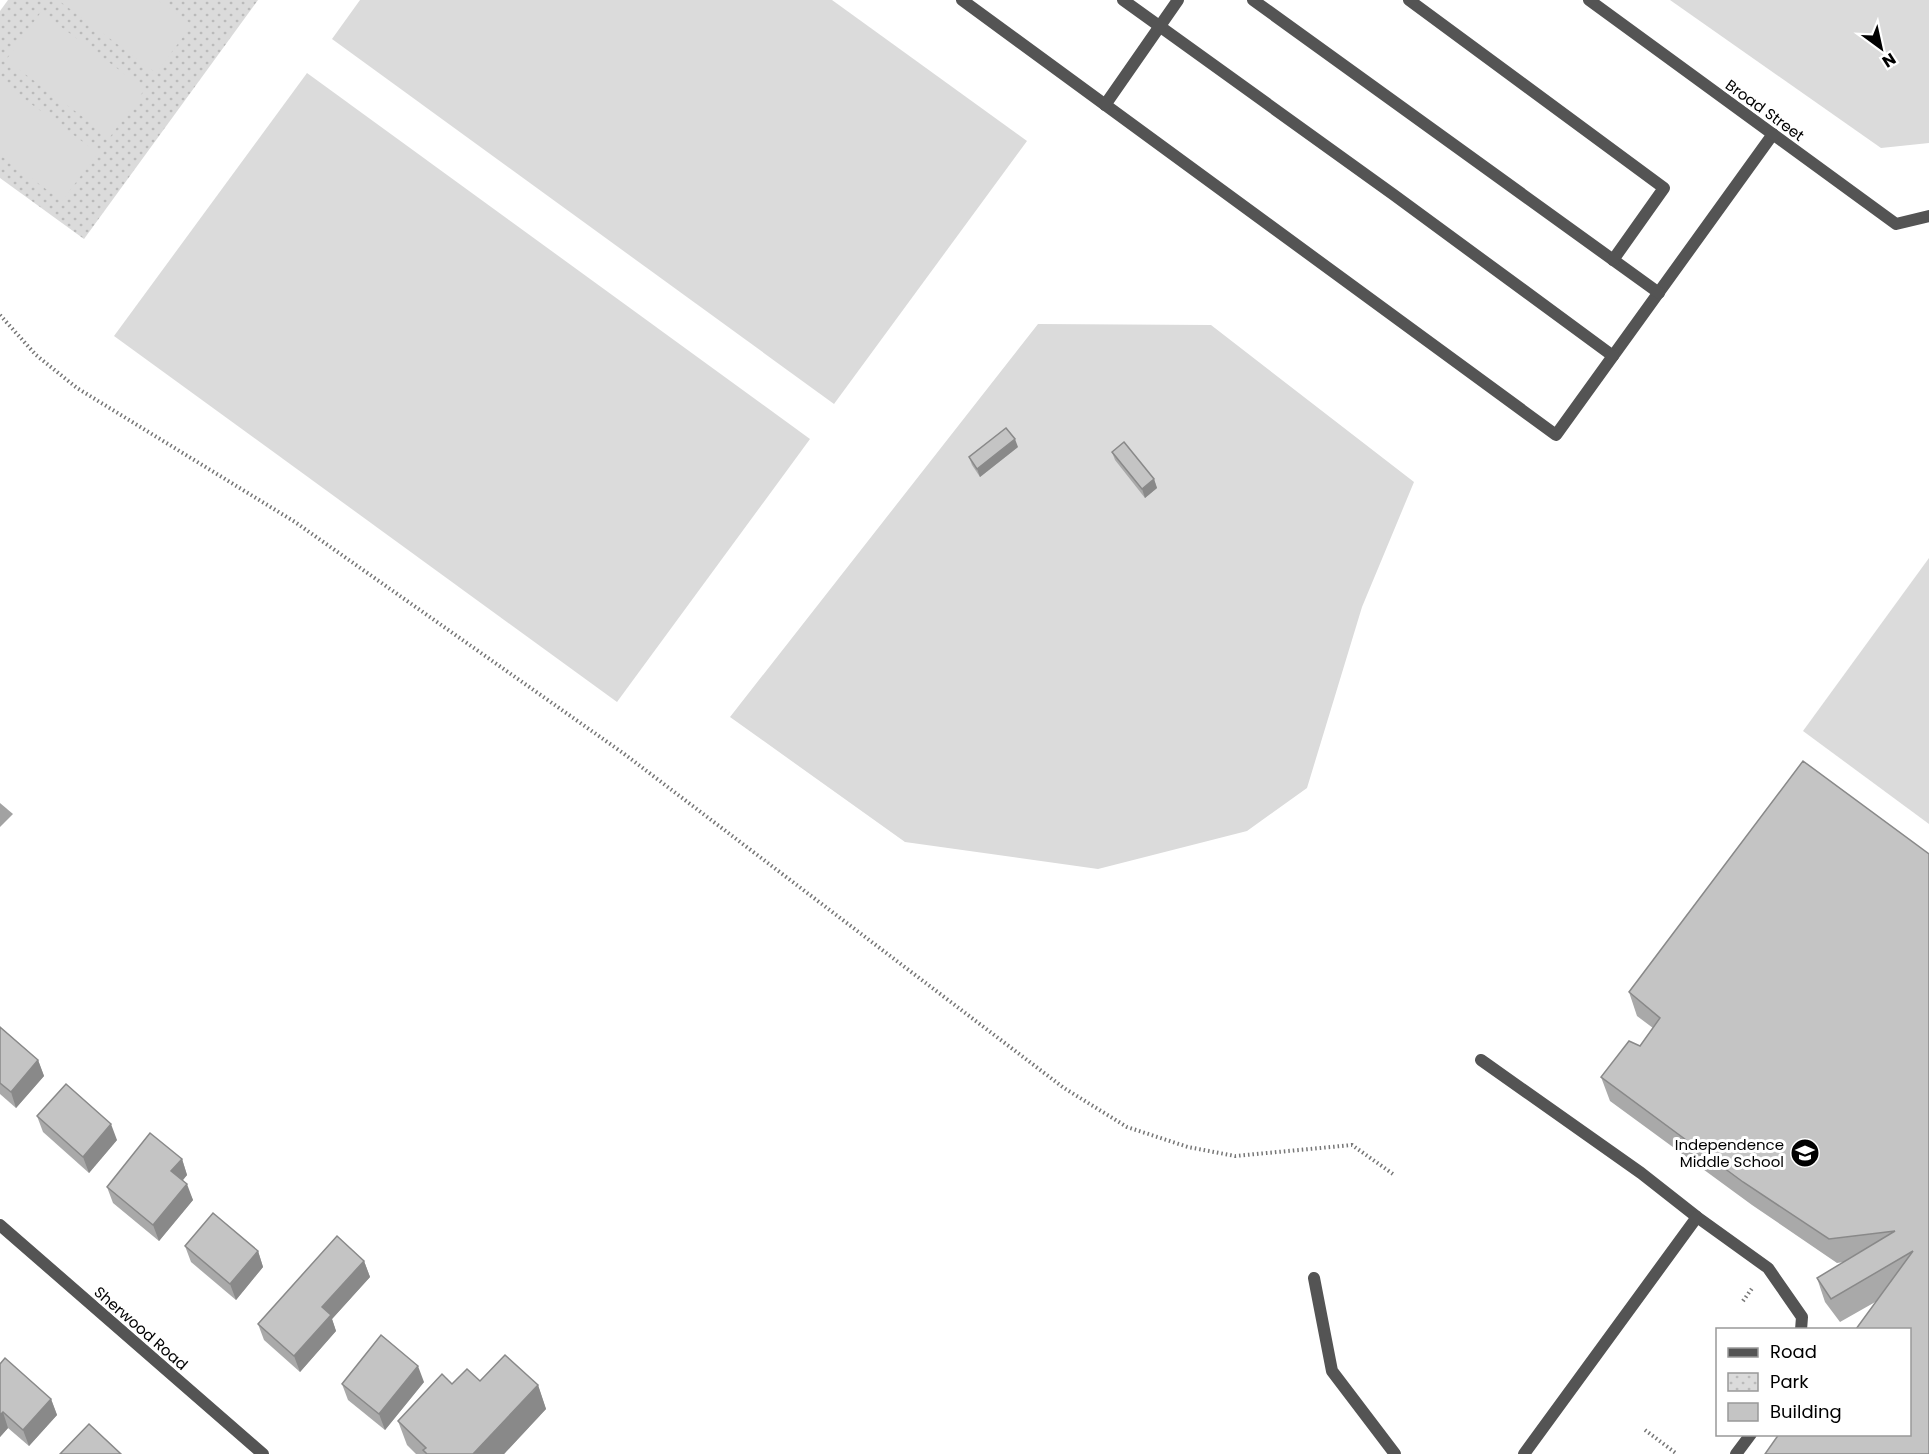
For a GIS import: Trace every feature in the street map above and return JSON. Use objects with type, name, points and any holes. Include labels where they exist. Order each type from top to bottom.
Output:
[{"type":"street","points":[[962,0],[1556,435],[1773,134]]},
{"type":"street","points":[[1123,0],[1613,356]]},
{"type":"street","points":[[1105,105],[1178,0]]},
{"type":"street","points":[[1253,0],[1659,293]]},
{"type":"street","points":[[1409,0],[1664,188],[1613,260]]},
{"type":"street","name":"Broad Street","points":[[1589,0],[1896,224],[1929,216]]},
{"type":"street","points":[[1481,1060],[1641,1173],[1768,1268],[1802,1317],[1801,1328]]},
{"type":"street","points":[[1524,1454],[1697,1217]]},
{"type":"street","name":"Sherwood Road","points":[[0,1226],[263,1454]]},
{"type":"street","points":[[1314,1278],[1332,1371],[1395,1454]]},
{"type":"street","points":[[1736,1454],[1750,1436]]},
{"type":"path","points":[[0,315],[36,356],[77,388],[294,522],[623,753],[1064,1088],[1127,1127],[1188,1147],[1235,1156],[1352,1145],[1393,1174]]},
{"type":"path","points":[[1645,1430],[1677,1454]]},
{"type":"green space","points":[[8,0],[258,0],[84,239],[0,178],[0,11]]},
{"type":"green space","points":[[58,0],[158,0],[192,25],[156,73]]},
{"type":"green space","points":[[360,0],[832,0],[1027,141],[834,404],[332,39]]},
{"type":"green space","points":[[1670,0],[1929,0],[1929,143],[1881,148]]},
{"type":"green space","points":[[41,12],[145,89],[110,137],[6,60]]},
{"type":"green space","points":[[307,73],[810,439],[617,702],[114,336]]},
{"type":"green space","points":[[0,81],[98,153],[62,201],[0,155]]},
{"type":"green space","points":[[1038,324],[1211,325],[1414,482],[1362,607],[1307,788],[1247,831],[1098,869],[905,842],[730,717]]},
{"type":"green space","points":[[1929,558],[1929,824],[1803,731]]},
{"type":"water","points":[[0,803],[13,814],[0,827]]},
{"type":"building","points":[[1006,428],[1015,439],[977,469],[969,457]]},
{"type":"building","points":[[1124,442],[1154,479],[1142,489],[1112,452]]},
{"type":"building","name":"Independence Middle School","points":[[1803,761],[1929,854],[1929,1454],[1765,1454],[1778,1436],[1911,1436],[1911,1328],[1857,1328],[1913,1251],[1831,1299],[1817,1278],[1895,1231],[1829,1239],[1743,1182],[1601,1077],[1629,1041],[1640,1046],[1660,1018],[1629,992]]},
{"type":"building","points":[[0,1027],[38,1060],[11,1092],[0,1083]]},
{"type":"building","points":[[66,1084],[111,1124],[83,1157],[37,1116]]},
{"type":"building","points":[[150,1133],[182,1159],[171,1171],[187,1184],[153,1225],[107,1187]]},
{"type":"building","points":[[213,1213],[258,1251],[230,1284],[185,1246]]},
{"type":"building","points":[[337,1236],[364,1261],[322,1307],[331,1315],[294,1356],[258,1324]]},
{"type":"building","points":[[381,1335],[418,1366],[379,1414],[342,1384]]},
{"type":"building","points":[[505,1355],[538,1385],[473,1454],[427,1454],[423,1450],[426,1448],[398,1421],[442,1374],[452,1384],[467,1369],[480,1381]]},
{"type":"building","points":[[5,1358],[51,1399],[23,1430],[3,1412],[0,1415],[0,1364]]},
{"type":"building","points":[[89,1424],[121,1454],[60,1454]]},
{"type":"place","name":"Independence Middle School","points":[[1805,1153]]}]
